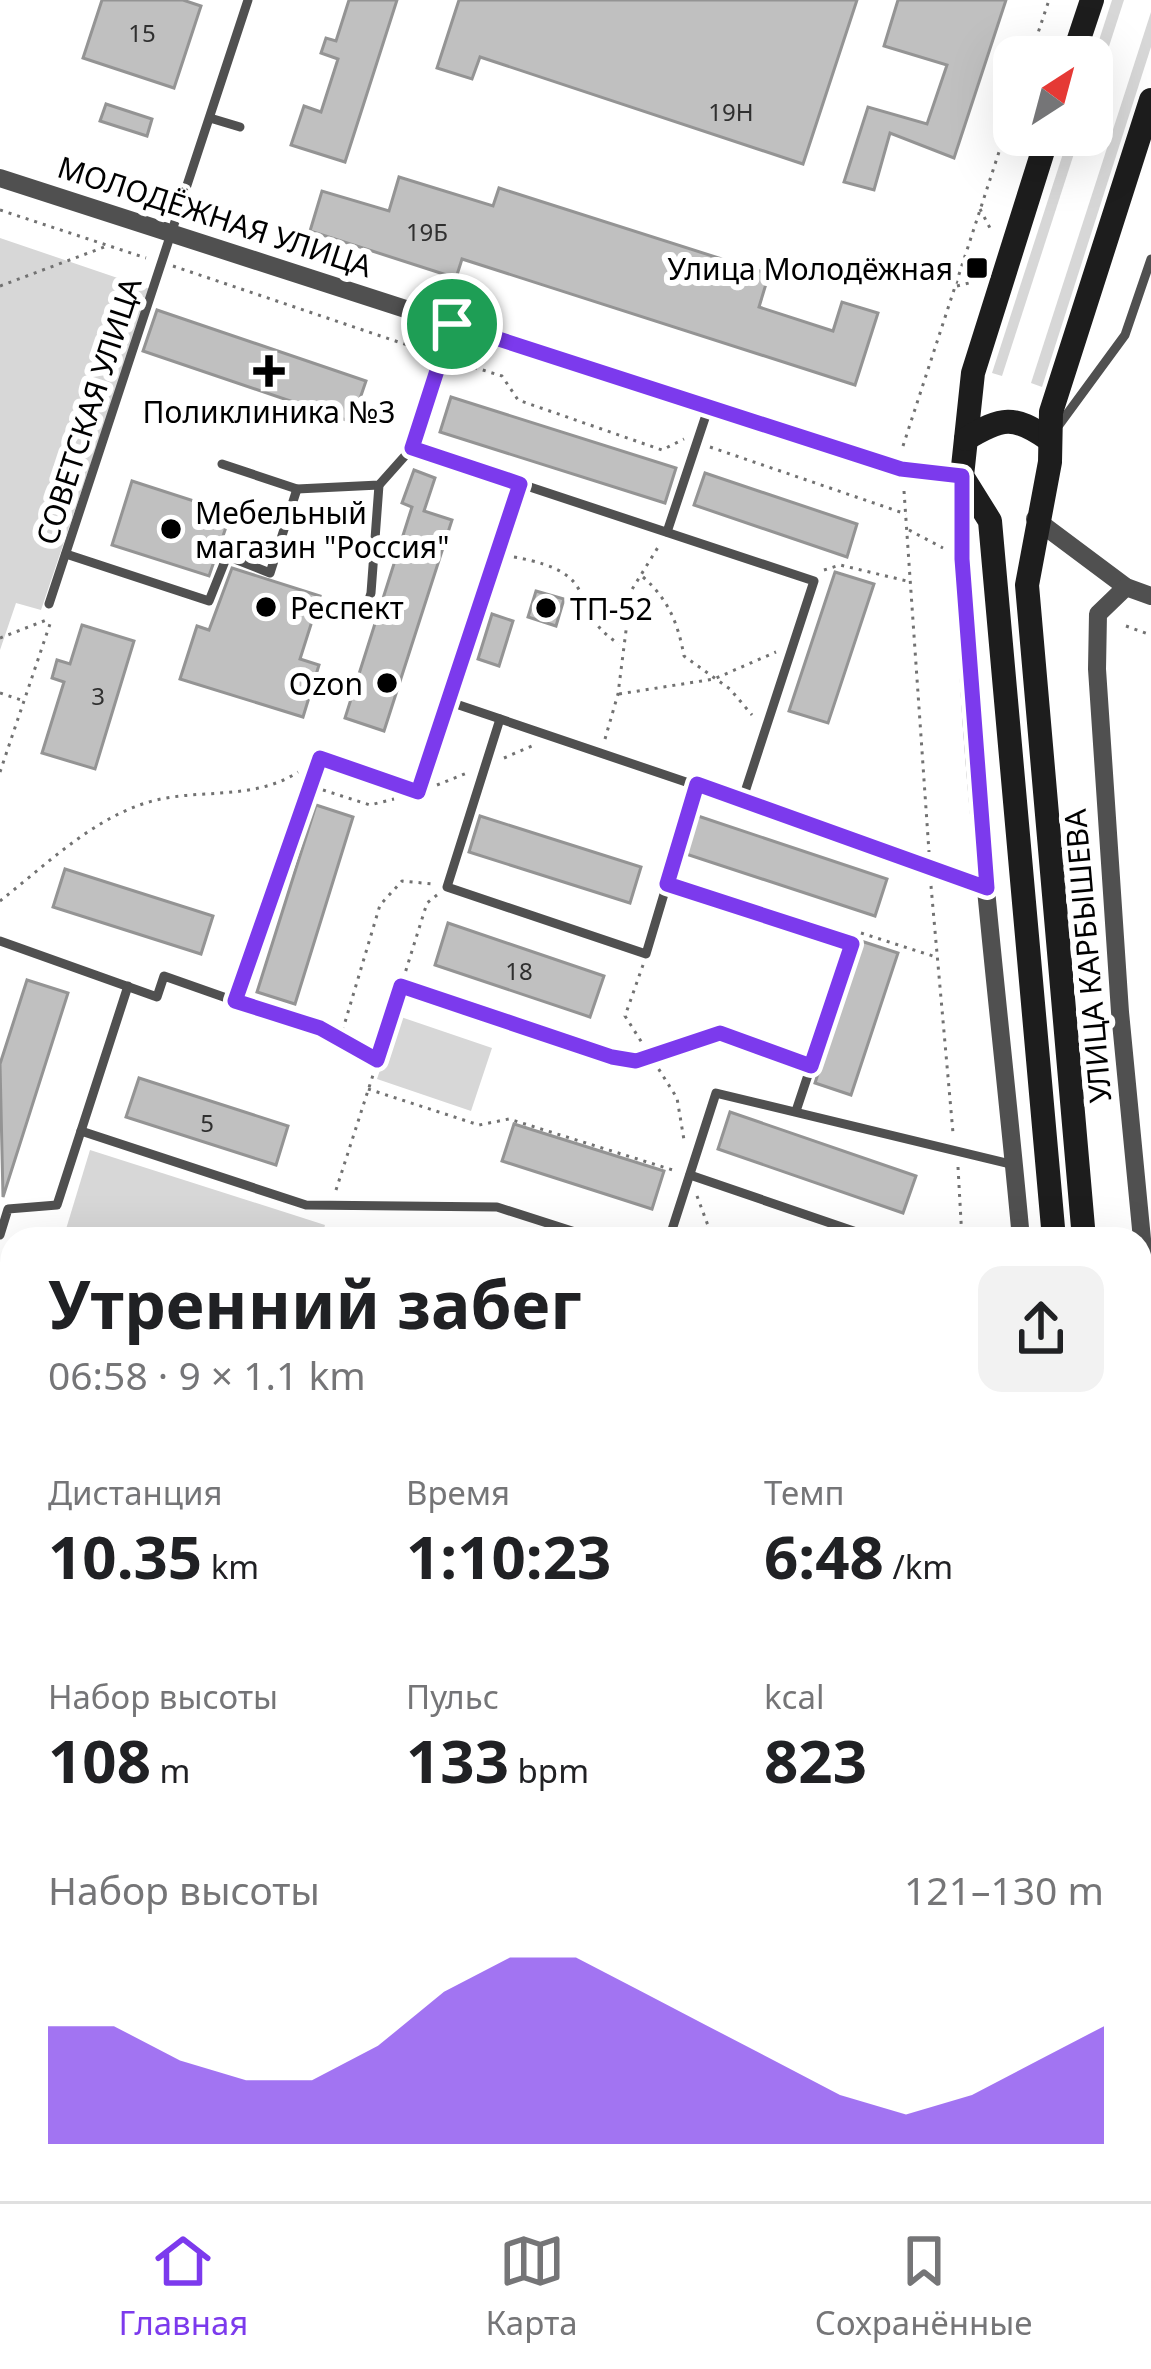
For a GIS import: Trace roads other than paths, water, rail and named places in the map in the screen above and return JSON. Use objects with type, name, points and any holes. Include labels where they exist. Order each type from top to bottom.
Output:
[{"type":"street","points":[[1080,36],[1092,0]]},
{"type":"street","points":[[1035,519],[1045,494],[1051,412],[1142,158],[1151,100]]},
{"type":"street","points":[[1021,1227],[987,888],[962,559],[962,476],[973,373],[1041,156]]},
{"type":"street","name":"МОЛОДЁЖНАЯ УЛИЦА","points":[[0,178],[901,469],[962,476]]},
{"type":"street","points":[[966,439],[999,418],[1014,418],[1048,440]]},
{"type":"street","points":[[962,476],[990,521],[1035,519],[1126,587],[1151,596]]},
{"type":"street","name":"УЛИЦА КАРБЫШЕВА","points":[[1035,519],[1027,585],[1083,1227]]},
{"type":"street","name":"УЛИЦА КАРБЫШЕВА","points":[[990,521],[1053,1227]]},
{"type":"street","name":"УЛИЦА КАРБЫШЕВА","points":[[1126,587],[1098,614],[1097,669],[1120,1012],[1142,1227]]},
{"type":"lane","name":"СОВЕТСКАЯ УЛИЦА","points":[[50,604],[248,0]]},
{"type":"lane","points":[[210,118],[240,127]]},
{"type":"lane","points":[[1048,440],[1125,334],[1151,259]]},
{"type":"lane","points":[[363,618],[371,593],[379,485],[412,448],[452,324]]},
{"type":"lane","points":[[667,532],[710,406]]},
{"type":"lane","points":[[412,448],[814,580],[742,801]]},
{"type":"lane","points":[[222,464],[298,489],[379,485]]},
{"type":"lane","points":[[0,941],[157,997],[164,976],[235,1001],[320,758],[418,792],[520,484]]},
{"type":"lane","points":[[66,554],[209,601],[226,556],[271,573],[298,489]]},
{"type":"lane","points":[[450,702],[987,888]]},
{"type":"lane","points":[[500,719],[447,887],[646,954],[697,784]]},
{"type":"lane","points":[[667,884],[852,944],[796,1111]]},
{"type":"lane","points":[[2,1227],[8,1208],[57,1205],[128,986]]},
{"type":"lane","points":[[673,1227],[716,1093],[1015,1165]]},
{"type":"lane","points":[[81,1131],[306,1205],[497,1207],[560,1227]]},
{"type":"lane","points":[[690,1175],[843,1227]]},
{"type":"place","name":"Улица Молодёжная","points":[[977,268]]},
{"type":"place","name":"Поликлиника №3","points":[[269,371]]},
{"type":"place","name":"Мебельный магазин \"Россия\"","points":[[171,529]]},
{"type":"place","name":"Респект","points":[[266,607]]},
{"type":"place","name":"ТП-52","points":[[546,608]]},
{"type":"place","name":"Ozon","points":[[387,683]]}]
